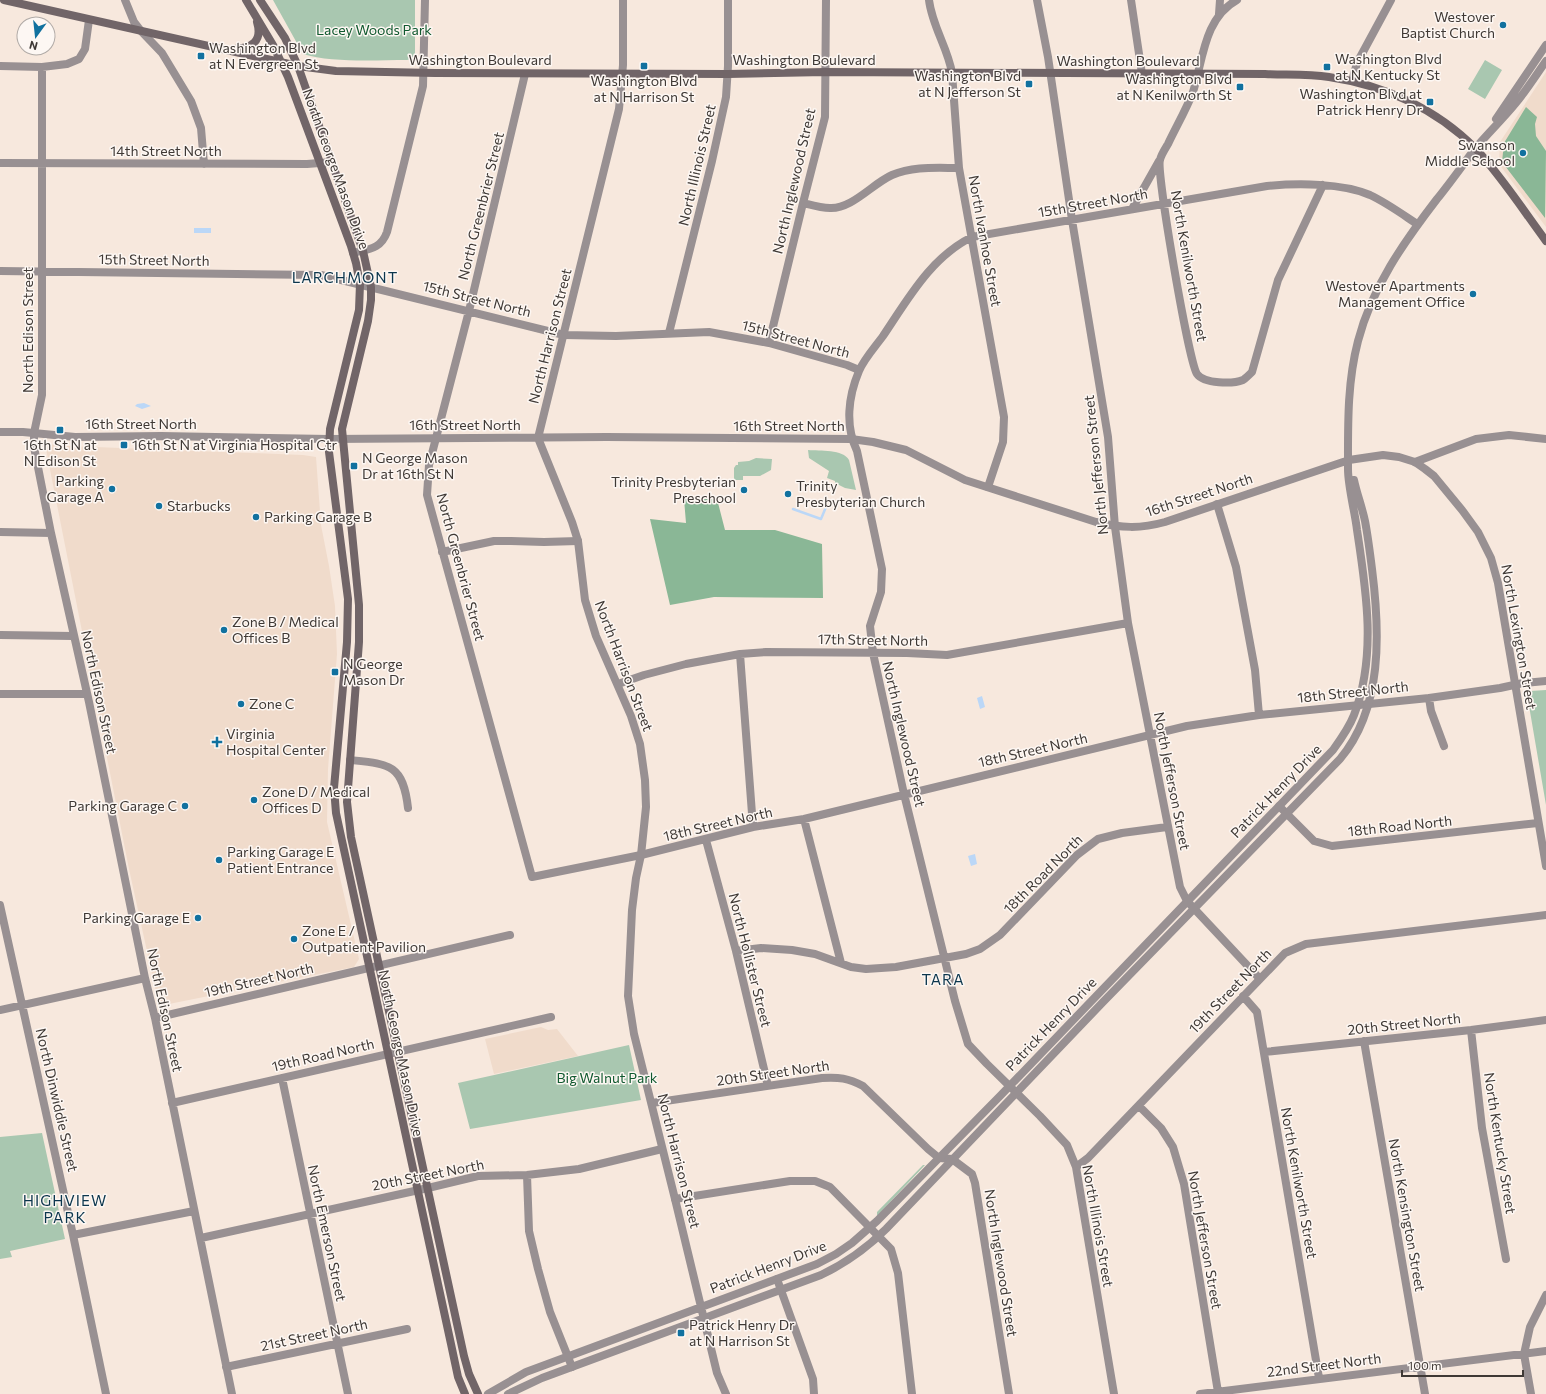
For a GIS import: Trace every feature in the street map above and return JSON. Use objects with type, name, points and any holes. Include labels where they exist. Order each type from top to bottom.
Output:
[{"type":"main road","name":"Washington Boulevard","points":[[4,0],[298,66],[336,70],[525,74],[728,74],[825,72],[1308,75],[1352,81],[1398,96],[1420,107],[1462,136],[1487,163],[1546,240]]},
{"type":"main road","name":"North George Mason Drive","points":[[246,0],[281,62],[353,253],[360,284],[360,299],[357,321],[330,429],[329,439],[329,452],[348,599],[347,642],[334,788],[335,807],[342,847],[458,1378],[465,1394]]},
{"type":"main road","name":"North George Mason Drive","points":[[260,0],[285,38],[298,66],[363,250],[372,287],[370,312],[344,419],[343,439],[359,611],[359,642],[347,802],[351,837],[464,1356],[469,1374],[478,1394]]},
{"type":"main road","points":[[220,48],[248,47],[254,43],[258,38],[259,29],[254,12]]},
{"type":"street","points":[[125,0],[132,17],[141,31],[162,53],[191,101],[200,128],[204,164]]},
{"type":"street","points":[[353,253],[380,244],[387,232],[423,86],[425,0]]},
{"type":"street","name":"North Harrison Street","points":[[623,0],[622,74],[619,109],[538,438],[572,522],[578,541],[585,600],[596,636],[618,684],[640,744],[645,780],[646,807],[641,855],[636,878],[632,910],[628,996],[634,1034],[717,1373],[726,1394]]},
{"type":"street","name":"North Illinois Street","points":[[668,333],[712,161],[726,97],[728,74],[728,0]]},
{"type":"street","name":"North Inglewood Street","points":[[769,343],[825,117],[826,0]]},
{"type":"street","name":"North Ivanhoe Street","points":[[929,0],[937,31],[950,60],[959,168],[1004,417],[1003,442],[988,487]]},
{"type":"street","name":"North Jefferson Street","points":[[1037,0],[1108,437],[1115,527],[1128,623],[1167,827],[1180,887],[1188,902]]},
{"type":"street","points":[[1131,0],[1142,74]]},
{"type":"street","points":[[1132,209],[1159,161],[1193,92],[1205,43],[1219,14],[1220,0]]},
{"type":"street","points":[[1219,14],[1237,0]]},
{"type":"street","points":[[1352,81],[1357,63],[1392,0]]},
{"type":"street","points":[[0,66],[42,67],[67,64],[79,59],[85,49],[89,20]]},
{"type":"street","name":"Patrick Henry Drive","points":[[488,1394],[526,1372],[817,1264],[836,1254],[852,1243],[870,1228],[939,1158],[1188,902],[1333,750],[1350,725],[1358,704],[1365,666],[1367,641],[1367,614],[1348,470],[1348,396],[1351,373],[1366,315],[1386,272],[1417,224],[1475,149],[1546,45]]},
{"type":"street","name":"Patrick Henry Drive","points":[[1475,149],[1516,103],[1546,61]]},
{"type":"street","name":"North Edison Street","points":[[42,67],[41,272],[43,351],[42,395],[34,433],[34,447],[50,533],[87,694],[145,978],[155,1018],[194,1211],[201,1238],[232,1394]]},
{"type":"street","name":"North Greenbrier Street","points":[[525,74],[469,310],[429,465],[427,495],[532,877]]},
{"type":"street","name":"North Kenilworth Street","points":[[1159,161],[1164,203],[1189,346],[1197,374],[1206,380],[1216,382],[1242,380],[1252,372],[1278,280],[1323,185]]},
{"type":"street","name":"14th Street North","points":[[0,163],[204,164],[332,162]]},
{"type":"street","points":[[803,203],[831,208],[851,203],[871,188],[891,176],[909,169],[959,168]]},
{"type":"street","name":"15th Street North","points":[[0,272],[321,275],[469,310],[564,335],[616,336],[708,332],[769,343],[847,365],[859,370],[911,294],[931,268],[960,242],[972,237],[1270,186],[1323,185],[1354,190],[1371,195],[1417,224]]},
{"type":"street","name":"North Inglewood Street","points":[[859,370],[849,412],[851,439],[857,451],[882,569],[881,592],[870,626],[873,653],[904,794],[955,1001],[968,1044],[1009,1086]]},
{"type":"street","name":"16th Street North","points":[[0,432],[34,433],[75,437],[161,436],[329,439],[851,439],[884,444],[906,450],[965,480],[1115,527],[1136,528],[1152,526],[1349,460],[1382,455],[1398,457],[1415,462]]},
{"type":"street","points":[[1415,462],[1476,439],[1510,435],[1546,439]]},
{"type":"street","name":"Patrick Henry Drive","points":[[508,1394],[529,1383],[821,1275],[854,1257],[878,1237],[1348,750],[1363,723],[1375,668],[1377,642],[1377,613],[1365,521],[1355,486],[1353,469],[1349,460]]},
{"type":"street","name":"North Lexington Street","points":[[1415,462],[1434,476],[1462,510],[1478,532],[1491,558],[1498,582],[1546,866]]},
{"type":"street","points":[[1217,504],[1236,567],[1255,670],[1259,715]]},
{"type":"street","points":[[0,532],[50,533]]},
{"type":"street","points":[[442,552],[494,542],[578,541]]},
{"type":"street","name":"17th Street North","points":[[618,684],[644,675],[686,664],[740,654],[766,652],[947,655],[1128,623]]},
{"type":"street","points":[[0,635],[73,636]]},
{"type":"street","points":[[740,654],[754,827]]},
{"type":"street","name":"18th Street North","points":[[532,877],[641,855],[754,827],[804,819],[1187,726],[1259,715],[1429,698],[1500,688],[1515,684],[1546,681]]},
{"type":"street","points":[[0,694],[87,694]]},
{"type":"street","points":[[1429,698],[1431,711],[1444,746]]},
{"type":"street","points":[[350,760],[379,763],[398,774],[403,782],[408,808]]},
{"type":"street","name":"18th Road North","points":[[1279,806],[1314,841],[1332,846],[1538,823]]},
{"type":"street","points":[[804,819],[841,963]]},
{"type":"street","name":"18th Road North","points":[[945,958],[966,954],[980,949],[1000,935],[1077,855],[1098,839],[1122,833],[1167,827]]},
{"type":"street","name":"North Hollister Street","points":[[706,840],[736,951],[768,1086]]},
{"type":"street","points":[[1188,902],[1260,979]]},
{"type":"street","name":"North Dinwiddie Street","points":[[0,905],[74,1235],[106,1394]]},
{"type":"street","name":"19th Street North","points":[[1076,1166],[1088,1158],[1285,953],[1306,944],[1546,915]]},
{"type":"street","name":"19th Street North","points":[[155,1018],[510,935]]},
{"type":"street","points":[[736,951],[761,948],[792,950],[815,954],[851,967],[866,969],[896,967],[945,958]]},
{"type":"street","points":[[0,1010],[145,978]]},
{"type":"street","name":"North Kenilworth Street","points":[[1243,996],[1257,1012],[1319,1378]]},
{"type":"street","name":"19th Road North","points":[[172,1103],[551,1017]]},
{"type":"street","name":"20th Street North","points":[[1264,1052],[1471,1030],[1546,1020]]},
{"type":"street","name":"North Kentucky Street","points":[[1471,1030],[1482,1128],[1506,1259]]},
{"type":"street","name":"North Kensington Street","points":[[1364,1041],[1425,1394]]},
{"type":"street","name":"20th Street North","points":[[652,1103],[822,1078],[838,1077],[851,1080],[863,1086],[939,1158]]},
{"type":"street","name":"North Emerson Street","points":[[282,1078],[348,1394]]},
{"type":"street","name":"North Illinois Street","points":[[1009,1086],[1067,1145],[1076,1166],[1114,1394]]},
{"type":"street","name":"North Jefferson Street","points":[[1139,1106],[1161,1128],[1174,1148],[1184,1184],[1218,1392]]},
{"type":"street","name":"20th Street North","points":[[201,1238],[478,1176],[527,1175],[578,1169],[662,1149]]},
{"type":"street","points":[[939,1158],[952,1159]]},
{"type":"street","name":"North Inglewood Street","points":[[952,1159],[972,1174],[975,1183],[1009,1394]]},
{"type":"street","points":[[527,1175],[529,1231],[550,1312],[572,1367]]},
{"type":"street","points":[[675,1199],[790,1181],[815,1180],[830,1187],[890,1248],[898,1273],[912,1394]]},
{"type":"street","points":[[74,1235],[194,1211]]},
{"type":"street","points":[[777,1279],[813,1379],[814,1394]]},
{"type":"street","points":[[1531,1394],[1524,1354],[1530,1327],[1546,1295]]},
{"type":"street","name":"21st Street North","points":[[226,1367],[407,1329]]},
{"type":"street","name":"22nd Street North","points":[[1200,1394],[1319,1378],[1546,1351]]},
{"type":"shaded area","name":"Swanson Middle School","points":[[1546,72],[1546,227],[1499,164],[1500,142]]},
{"type":"shaded area","name":"Virginia Hospital Center","points":[[45,444],[303,455],[316,457],[321,525],[335,606],[337,654],[328,769],[327,822],[359,959],[354,967],[159,1006],[129,869]]},
{"type":"shaded area","points":[[541,1027],[548,1030],[557,1029],[578,1056],[494,1074],[485,1039]]},
{"type":"green space","name":"Lacey Woods Park","points":[[273,0],[415,0],[415,55],[412,59],[407,60],[340,60],[314,57],[303,54]]},
{"type":"green space","points":[[1485,60],[1502,70],[1485,99],[1468,89]]},
{"type":"green space","name":"Swanson Middle School","points":[[1526,107],[1537,117],[1535,124],[1536,136],[1546,151],[1545,218],[1502,162],[1504,143]]},
{"type":"green space","points":[[808,450],[831,451],[846,456],[849,460],[856,490],[845,488],[835,483],[835,481],[827,478],[829,471],[809,458]]},
{"type":"green space","points":[[756,458],[772,459],[771,470],[760,476],[743,476],[743,480],[734,480],[734,468],[738,465],[738,462],[749,461]]},
{"type":"green space","points":[[684,499],[717,499],[725,530],[775,530],[822,544],[823,598],[714,597],[670,605],[650,519],[686,523]]},
{"type":"green space","points":[[1546,690],[1546,805],[1527,694],[1530,691]]},
{"type":"green space","name":"Big Walnut Park","points":[[629,1045],[641,1100],[470,1129],[458,1083]]},
{"type":"green space","points":[[42,1133],[65,1239],[10,1251],[12,1257],[0,1259],[0,1137]]},
{"type":"green space","points":[[923,1165],[925,1165],[877,1216],[877,1212]]},
{"type":"water","points":[[194,228],[211,228],[211,233],[194,233]]},
{"type":"water","points":[[144,403],[151,406],[142,409],[135,406],[137,404]]},
{"type":"water","points":[[982,696],[985,707],[980,709],[977,698]]},
{"type":"water","points":[[975,854],[977,864],[971,866],[968,856]]},
{"type":"waterway","points":[[793,509],[821,519],[826,507]]},
{"type":"place","name":"Westover Baptist Church","points":[[1503,25]]},
{"type":"place","name":"Washington Blvd at N Evergreen St","points":[[201,56]]},
{"type":"place","name":"Washington Blvd at N Harrison St","points":[[644,66]]},
{"type":"place","name":"Washington Blvd at N Kentucky St","points":[[1327,67]]},
{"type":"place","name":"Washington Blvd at N Jefferson St","points":[[1029,84]]},
{"type":"place","name":"Washington Blvd at N Kenilworth St","points":[[1240,87]]},
{"type":"place","name":"Washington Blvd at Patrick Henry Dr","points":[[1430,102]]},
{"type":"place","name":"Swanson Middle School","points":[[1523,153]]},
{"type":"place","name":"Westover Apartments Management Office","points":[[1473,294]]},
{"type":"place","name":"16th St N at N Edison St","points":[[60,430]]},
{"type":"place","name":"16th St N at Virginia Hospital Ctr","points":[[124,445]]},
{"type":"place","name":"N George Mason Dr at 16th St N","points":[[354,466]]},
{"type":"place","name":"Parking Garage A","points":[[112,489]]},
{"type":"place","name":"Trinity Presbyterian Preschool","points":[[744,490]]},
{"type":"place","name":"Trinity Presbyterian Church","points":[[788,494]]},
{"type":"place","name":"Starbucks","points":[[159,506]]},
{"type":"place","name":"Parking Garage B","points":[[256,517]]},
{"type":"place","name":"Zone B / Medical Offices B","points":[[224,630]]},
{"type":"place","name":"N George Mason Dr","points":[[335,672]]},
{"type":"place","name":"Zone C","points":[[241,704]]},
{"type":"place","name":"Virginia Hospital Center","points":[[217,742]]},
{"type":"place","name":"Zone D / Medical Offices D","points":[[254,800]]},
{"type":"place","name":"Parking Garage C","points":[[185,806]]},
{"type":"place","name":"Parking Garage E Patient Entrance","points":[[219,860]]},
{"type":"place","name":"Parking Garage E","points":[[198,918]]},
{"type":"place","name":"Zone E / Outpatient Pavilion","points":[[294,939]]},
{"type":"place","name":"Patrick Henry Dr at N Harrison St","points":[[681,1333]]},
{"type":"district","name":"LARCHMONT","points":[[345,278]]},
{"type":"district","name":"TARA","points":[[943,980]]},
{"type":"district","name":"HIGHVIEW PARK","points":[[65,1210]]}]
